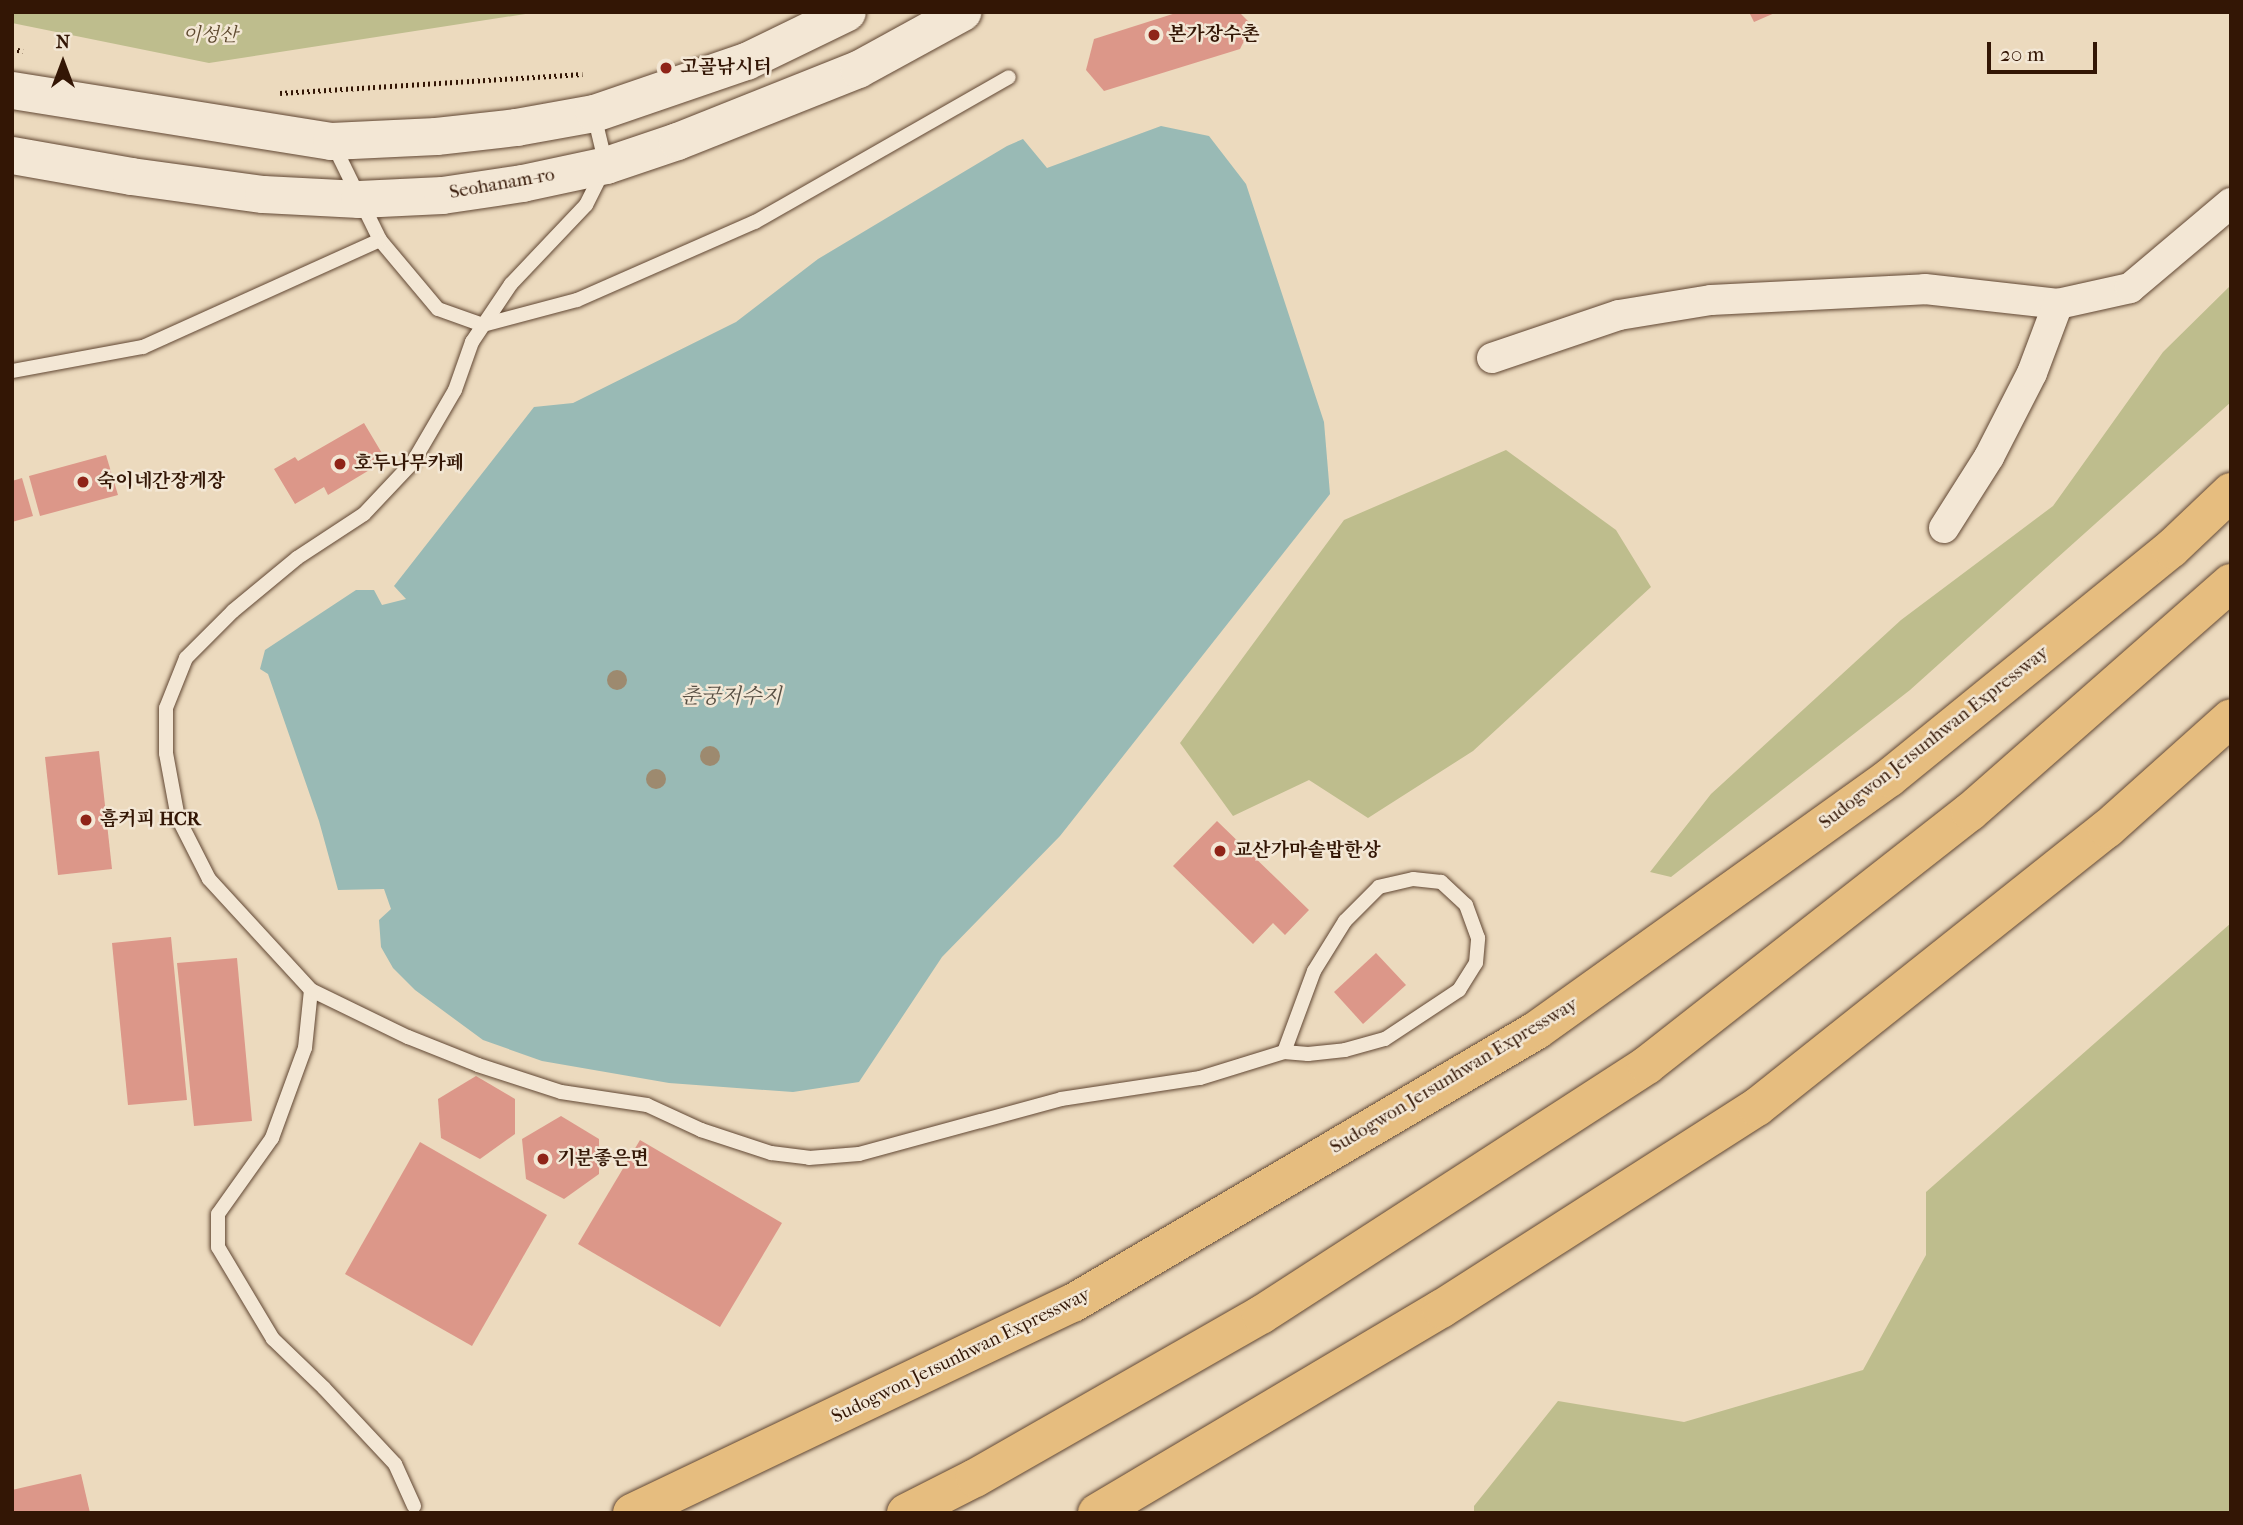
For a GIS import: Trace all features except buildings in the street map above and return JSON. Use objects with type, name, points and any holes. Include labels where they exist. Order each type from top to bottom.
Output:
[{"type":"highway","name":"Sudogwon Je1sunhwan Expressway","points":[[632,1513],[1073,1303],[1537,1030],[1889,778],[2171,549],[2231,492]]},
{"type":"highway","points":[[906,1513],[975,1478],[1261,1315],[1647,1065],[1970,812],[2231,583]]},
{"type":"highway","points":[[1097,1513],[1441,1309],[1756,1107],[2107,830],[2231,718]]},
{"type":"street","points":[[12,90],[331,141],[436,136],[516,127],[594,113],[746,61],[848,12]]},
{"type":"street","name":"Seohanam-ro","points":[[12,155],[131,176],[249,192],[359,198],[442,195],[522,183],[606,165],[677,141],[858,69],[962,12]]},
{"type":"street","points":[[1492,358],[1619,315],[1710,300],[1925,289],[2058,304],[2130,288],[2231,203]]},
{"type":"street","points":[[1944,528],[2032,373],[2058,304]]},
{"type":"lane","points":[[331,141],[380,240],[438,309],[483,325],[577,300],[755,222],[1009,78]]},
{"type":"lane","points":[[594,113],[606,165],[586,205],[511,284],[483,325],[472,342],[455,390],[413,462],[364,514],[297,558],[233,611],[186,658],[166,708],[166,753],[178,818],[209,879],[310,990],[408,1037],[490,1069],[561,1092],[647,1105],[701,1130],[771,1153],[809,1158],[859,1154],[1061,1099],[1200,1078],[1284,1052],[1308,1054],[1345,1050],[1385,1039],[1459,990],[1476,963],[1478,938],[1466,905],[1441,882],[1413,879],[1379,887],[1345,921],[1314,971],[1284,1052]]},
{"type":"lane","points":[[12,371],[143,346],[380,240]]},
{"type":"lane","points":[[310,990],[305,1048],[272,1138],[218,1214],[218,1247],[273,1339],[324,1388],[395,1464],[414,1506]]},
{"type":"path","points":[[12,49],[26,51]]},
{"type":"path","points":[[266,94],[585,74]]},
{"type":"green space","name":"이성산","points":[[12,12],[538,12],[209,63],[12,23]]},
{"type":"green space","points":[[2231,285],[2231,402],[1910,690],[1671,877],[1650,872],[1711,794],[1901,620],[2053,506],[2163,352]]},
{"type":"green space","points":[[1506,450],[1616,530],[1651,587],[1473,751],[1368,818],[1309,780],[1233,816],[1180,743],[1344,520]]},
{"type":"green space","points":[[2231,923],[2231,1513],[1474,1513],[1474,1506],[1558,1401],[1684,1422],[1863,1370],[1926,1255],[1926,1192]]},
{"type":"water","name":"춘궁저수지","points":[[1161,126],[1209,136],[1246,184],[1324,422],[1330,494],[1060,836],[942,957],[859,1082],[793,1092],[669,1083],[542,1061],[483,1040],[415,990],[393,968],[381,947],[379,920],[391,909],[384,889],[338,890],[319,821],[268,674],[260,669],[265,650],[356,590],[374,590],[382,605],[406,599],[394,586],[534,407],[573,403],[736,322],[818,259],[1007,146],[1023,139],[1047,168]]},
{"type":"place","name":"본가장수촌","points":[[1154,35]]},
{"type":"place","name":"고골낚시터","points":[[666,68]]},
{"type":"place","name":"호두나무카페","points":[[340,464]]},
{"type":"place","name":"숙이네간장게장","points":[[83,482]]},
{"type":"place","name":"흠커피 HCR","points":[[86,820]]},
{"type":"place","name":"교산가마솥밥한상","points":[[1220,851]]},
{"type":"place","name":"기분좋은면","points":[[543,1159]]}]
